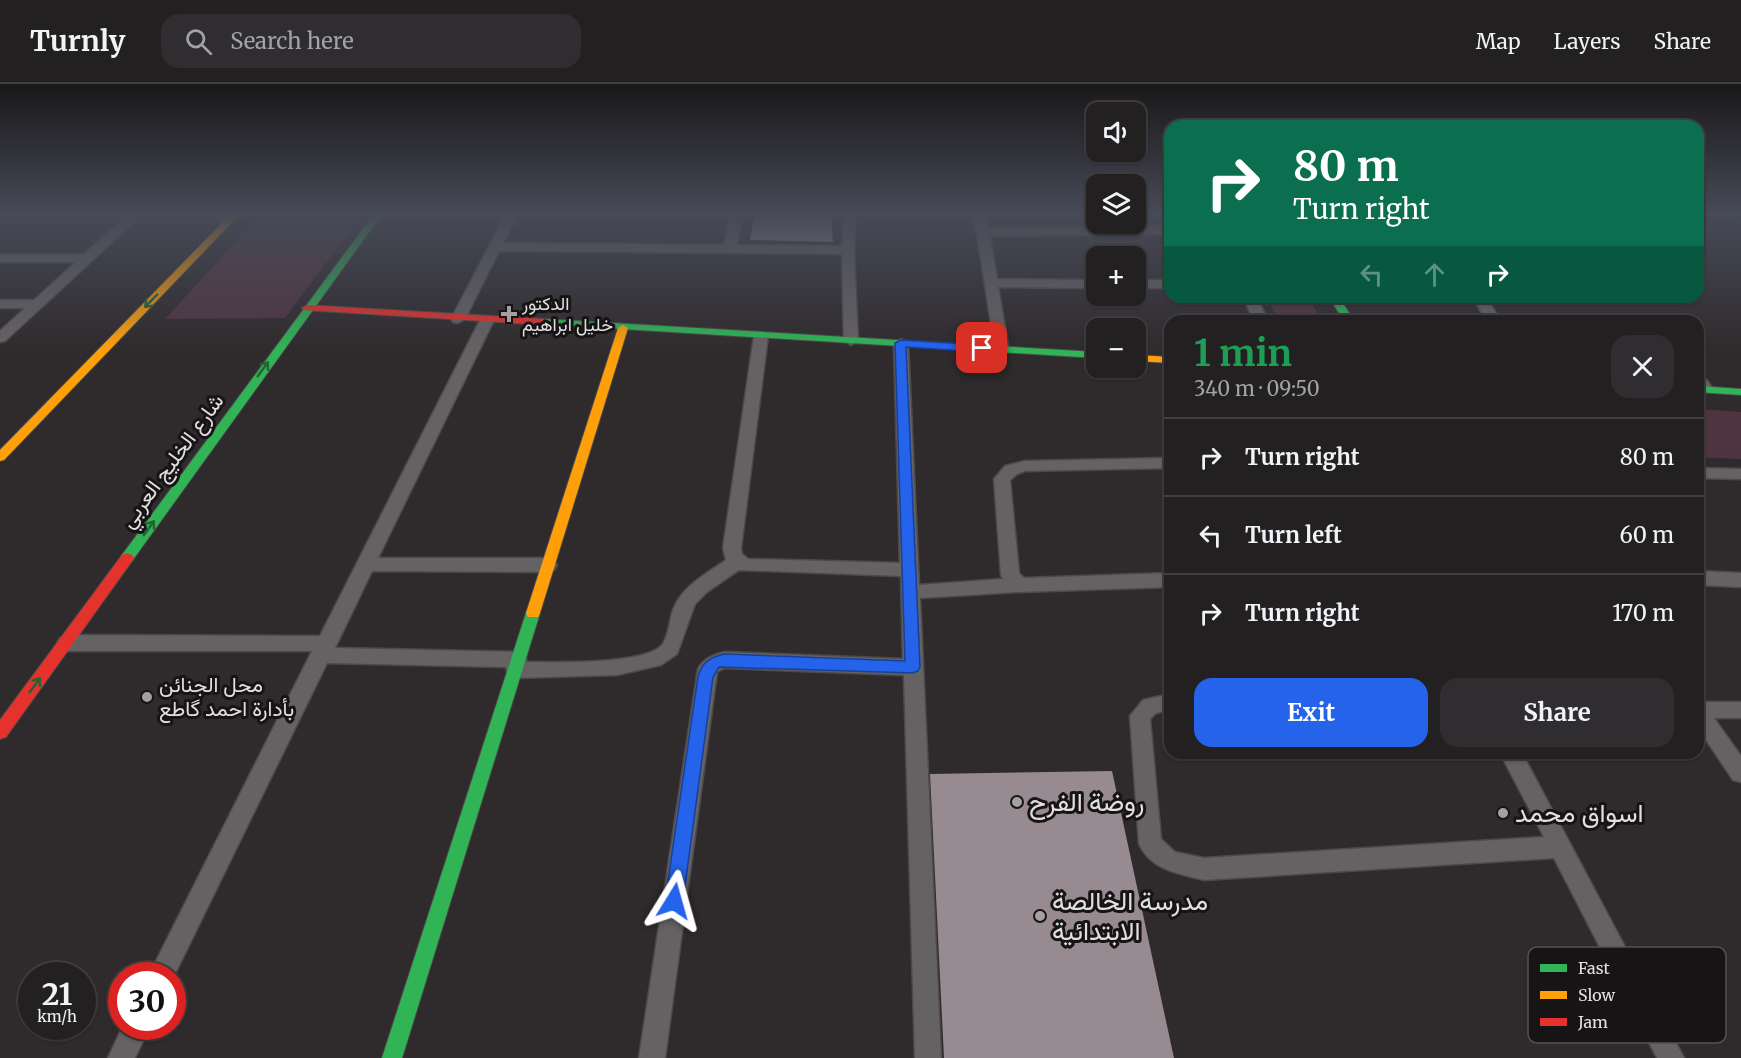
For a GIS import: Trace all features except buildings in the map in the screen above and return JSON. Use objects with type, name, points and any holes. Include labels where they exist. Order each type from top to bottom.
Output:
[{"type":"street","points":[[0,338],[85,259]]},
{"type":"street","points":[[0,457],[192,259]]},
{"type":"street","name":"شارع الخليج العربي","points":[[0,732],[67,643],[344,259]]},
{"type":"street","points":[[458,319],[488,259]]},
{"type":"street","points":[[848,259],[851,341]]},
{"type":"street","points":[[987,259],[1002,350]]},
{"type":"street","points":[[991,283],[1086,284]]},
{"type":"street","points":[[1146,284],[1164,284]]},
{"type":"street","points":[[0,304],[37,304]]},
{"type":"street","points":[[307,308],[458,319],[1086,354]]},
{"type":"street","points":[[168,962],[487,320]]},
{"type":"street","points":[[392,1058],[623,328]]},
{"type":"street","points":[[761,336],[732,548],[733,556],[737,562],[744,565],[909,570]]},
{"type":"street","points":[[901,343],[927,1058]]},
{"type":"street","points":[[1146,359],[1164,360]]},
{"type":"street","points":[[1704,386],[1741,392]]},
{"type":"street","points":[[1020,585],[1010,575],[1002,479],[1011,470],[1025,466],[1164,464]]},
{"type":"street","points":[[1704,473],[1741,474]]},
{"type":"street","points":[[67,643],[324,649],[516,665],[619,667],[650,662],[666,653],[672,644],[684,605],[694,594],[737,562]]},
{"type":"street","points":[[367,564],[548,565]]},
{"type":"street","points":[[1704,578],[1741,580]]},
{"type":"street","points":[[910,592],[1020,585],[1164,580]]},
{"type":"street","points":[[651,1058],[708,669],[714,663],[724,660],[913,667]]},
{"type":"street","points":[[1164,703],[1150,706],[1140,716],[1150,844],[1169,861],[1204,869],[1560,847]]},
{"type":"street","points":[[1704,711],[1741,710]]},
{"type":"street","points":[[1704,720],[1741,773]]},
{"type":"street","points":[[1514,759],[1613,947]]},
{"type":"street","points":[[121,1058],[130,1040]]},
{"type":"street","points":[[1663,1043],[1671,1058]]},
{"type":"shaded area","points":[[219,259],[329,259],[285,318],[165,319]]},
{"type":"shaded area","points":[[1270,303],[1312,303],[1318,315],[1276,315]]},
{"type":"shaded area","points":[[1704,409],[1741,412],[1741,459],[1704,457]]},
{"type":"traffic: fast","points":[[127,558],[345,259]]},
{"type":"traffic: fast","points":[[1338,303],[1345,315]]},
{"type":"traffic: fast","points":[[545,322],[1086,354]]},
{"type":"traffic: fast","points":[[1704,389],[1741,392]]},
{"type":"traffic: fast","points":[[392,1058],[533,613]]},
{"type":"traffic: slow","points":[[0,457],[192,259]]},
{"type":"traffic: slow","points":[[533,613],[623,328]]},
{"type":"traffic: slow","points":[[1146,359],[1164,360]]},
{"type":"traffic: jam","points":[[307,308],[545,322]]},
{"type":"traffic: jam","points":[[0,732],[127,558]]},
{"type":"place","name":"الدكتور خليل ابراهيم","points":[[509,314]]},
{"type":"place","name":"محل الجنائن بأدارة احمد گاطع","points":[[147,697]]},
{"type":"place","name":"روضة الفرح","points":[[1017,802]]},
{"type":"place","name":"اسواق محمد","points":[[1503,813]]},
{"type":"place","name":"مدرسة الخالصة الابتدائية","points":[[1040,916]]},
{"type":"route","points":[[674,901],[706,677],[708,669],[714,663],[724,660],[913,667],[901,343],[982,348]]}]
